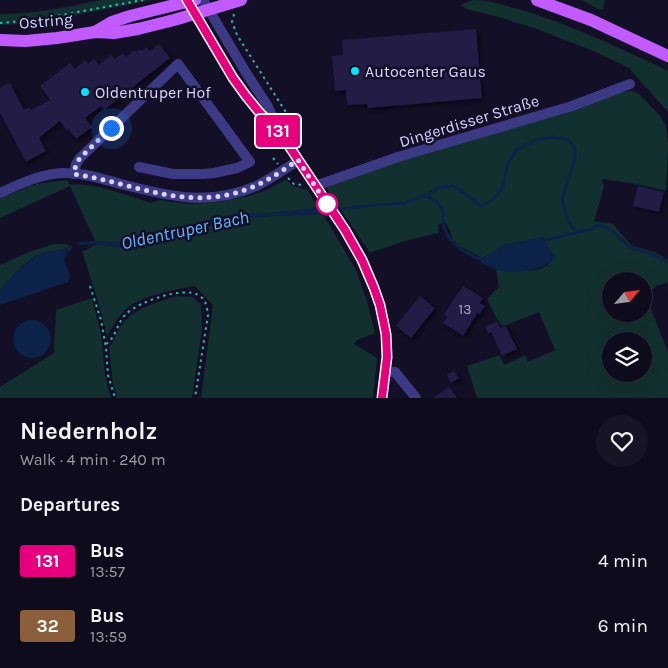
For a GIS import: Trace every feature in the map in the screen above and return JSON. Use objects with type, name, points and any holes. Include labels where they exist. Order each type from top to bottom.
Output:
[{"type":"main road","points":[[537,0],[591,20],[668,56]]},
{"type":"main road","name":"Ostring","points":[[95,32],[112,22],[130,16],[190,1]]},
{"type":"main road","name":"Ostring","points":[[0,40],[26,41],[95,32],[114,33],[138,29],[195,14],[206,4],[238,5]]},
{"type":"street","points":[[190,1],[195,14],[233,78],[259,112],[281,134]]},
{"type":"street","points":[[206,4],[267,105],[281,134],[354,244],[366,267],[384,319],[386,334],[386,372],[382,398]]},
{"type":"street","points":[[74,174],[76,164],[80,158],[178,64],[250,162],[237,168],[203,174],[173,174],[139,166]]},
{"type":"street","name":"Dingerdisser Straße","points":[[316,187],[398,157],[572,106],[630,84]]},
{"type":"street","points":[[0,192],[39,177],[62,173],[98,178],[181,198],[208,198],[247,190],[273,177],[298,160]]},
{"type":"street","points":[[386,372],[395,372],[416,398]]},
{"type":"path","points":[[0,23],[34,20],[143,0]]},
{"type":"path","points":[[238,5],[232,22],[237,35],[294,125],[298,160]]},
{"type":"path","points":[[90,286],[101,320],[106,344],[108,375],[115,398]]},
{"type":"path","points":[[106,344],[110,342],[125,314],[135,307],[172,294],[191,292],[200,295],[207,304],[208,315],[195,398]]},
{"type":"green space","points":[[101,0],[153,0],[65,17],[0,25],[0,14],[64,8]]},
{"type":"green space","points":[[473,0],[501,4],[557,22],[613,45],[668,71],[668,112],[629,68],[596,52],[534,28],[467,9],[460,5]]},
{"type":"green space","points":[[582,0],[605,0],[603,10],[598,9]]},
{"type":"green space","points":[[632,91],[640,95],[661,117],[666,126],[668,145],[666,191],[602,179],[604,187],[594,221],[613,224],[631,245],[655,252],[668,260],[668,282],[656,286],[652,290],[652,272],[602,272],[602,322],[652,322],[652,311],[668,352],[668,398],[477,398],[467,366],[500,355],[504,365],[525,355],[528,362],[555,350],[539,312],[501,327],[487,299],[499,287],[496,269],[515,271],[537,270],[548,265],[554,255],[543,237],[504,245],[482,258],[459,246],[452,239],[450,230],[445,222],[438,225],[439,233],[404,241],[370,253],[326,188],[399,160],[618,93]]},
{"type":"green space","points":[[67,180],[70,185],[100,188],[152,203],[159,200],[189,204],[219,202],[249,196],[286,180],[293,186],[307,190],[319,208],[271,213],[232,214],[185,227],[144,242],[95,241],[70,186],[0,218],[0,198],[36,184]]},
{"type":"green space","points":[[323,214],[356,270],[367,301],[375,333],[357,340],[354,344],[377,358],[373,398],[201,398],[213,305],[195,286],[177,289],[140,300],[125,310],[107,336],[82,251],[97,244],[124,248],[228,220]]},
{"type":"green space","points":[[54,244],[66,244],[71,247],[35,256],[20,268],[0,290],[0,265],[29,252]]},
{"type":"green space","points":[[177,296],[193,297],[201,305],[202,329],[192,398],[117,398],[113,384],[109,347],[119,329],[139,310]]},
{"type":"green space","points":[[92,298],[101,334],[105,376],[111,398],[0,398],[0,387],[54,353],[56,310]]},
{"type":"water","points":[[319,208],[323,214],[228,220],[186,230],[145,244],[124,248],[97,244],[79,245],[78,242],[144,242],[185,227],[232,214],[271,213]]},
{"type":"water","points":[[543,237],[548,248],[555,255],[554,260],[534,270],[502,271],[480,262],[482,258],[504,245]]},
{"type":"water","points":[[65,249],[67,254],[64,260],[70,276],[68,282],[0,305],[0,290],[23,265],[38,255]]},
{"type":"water","points":[[32,320],[45,326],[51,339],[45,352],[32,358],[19,352],[13,339],[19,326]]},
{"type":"building","points":[[476,29],[482,98],[368,108],[367,104],[347,105],[346,90],[335,91],[332,56],[343,55],[342,40]]},
{"type":"building","name":"Oldentruper Hof","points":[[159,44],[170,58],[104,110],[101,106],[85,118],[92,127],[76,139],[60,121],[39,138],[46,151],[26,162],[0,113],[0,88],[10,83],[24,110],[29,107],[31,110],[50,100],[40,86],[70,63],[75,69],[85,60],[88,64],[94,59],[99,65],[111,55],[115,59],[123,53],[126,57],[134,50],[136,52],[140,49],[142,51],[146,47],[150,51]]},
{"type":"building","points":[[638,186],[664,192],[659,212],[633,206]]},
{"type":"building","points":[[463,286],[483,298],[480,303],[485,306],[479,315],[478,312],[463,336],[443,323],[447,317],[444,315]]},
{"type":"building","points":[[420,296],[435,308],[411,338],[396,326]]},
{"type":"building","points":[[497,321],[500,328],[506,326],[517,349],[502,356],[491,332],[488,334],[485,327]]},
{"type":"building","points":[[454,371],[459,378],[451,383],[447,375]]},
{"type":"building","points":[[449,387],[457,398],[433,398]]},
{"type":"waterway","name":"Oldentruper Bach","points":[[426,195],[438,188],[453,186],[481,206],[494,199],[503,186],[507,166],[516,150],[536,140],[553,137],[568,140],[575,148],[575,159],[562,199],[568,221],[576,232]]},
{"type":"waterway","name":"Oldentruper Bach","points":[[341,209],[405,203],[425,195],[438,203],[444,212],[443,221],[448,237],[461,249],[484,260]]},
{"type":"waterway","name":"Oldentruper Bach","points":[[542,241],[591,229],[597,225],[610,229],[630,247],[668,262]]},
{"type":"waterway","name":"Oldentruper Bach","points":[[64,253],[71,247]]},
{"type":"bus line","name":"131","points":[[187,0],[233,78],[259,112],[281,134],[345,230],[362,260],[384,319],[387,357],[382,398]]},
{"type":"place","name":"Autocenter Gaus","points":[[355,71]]},
{"type":"place","name":"Oldentruper Hof","points":[[85,92]]},
{"type":"route","points":[[111,128],[80,158],[76,164],[74,174],[98,178],[159,194],[181,198],[201,198],[216,197],[247,190],[273,177],[298,160],[327,204]]}]
